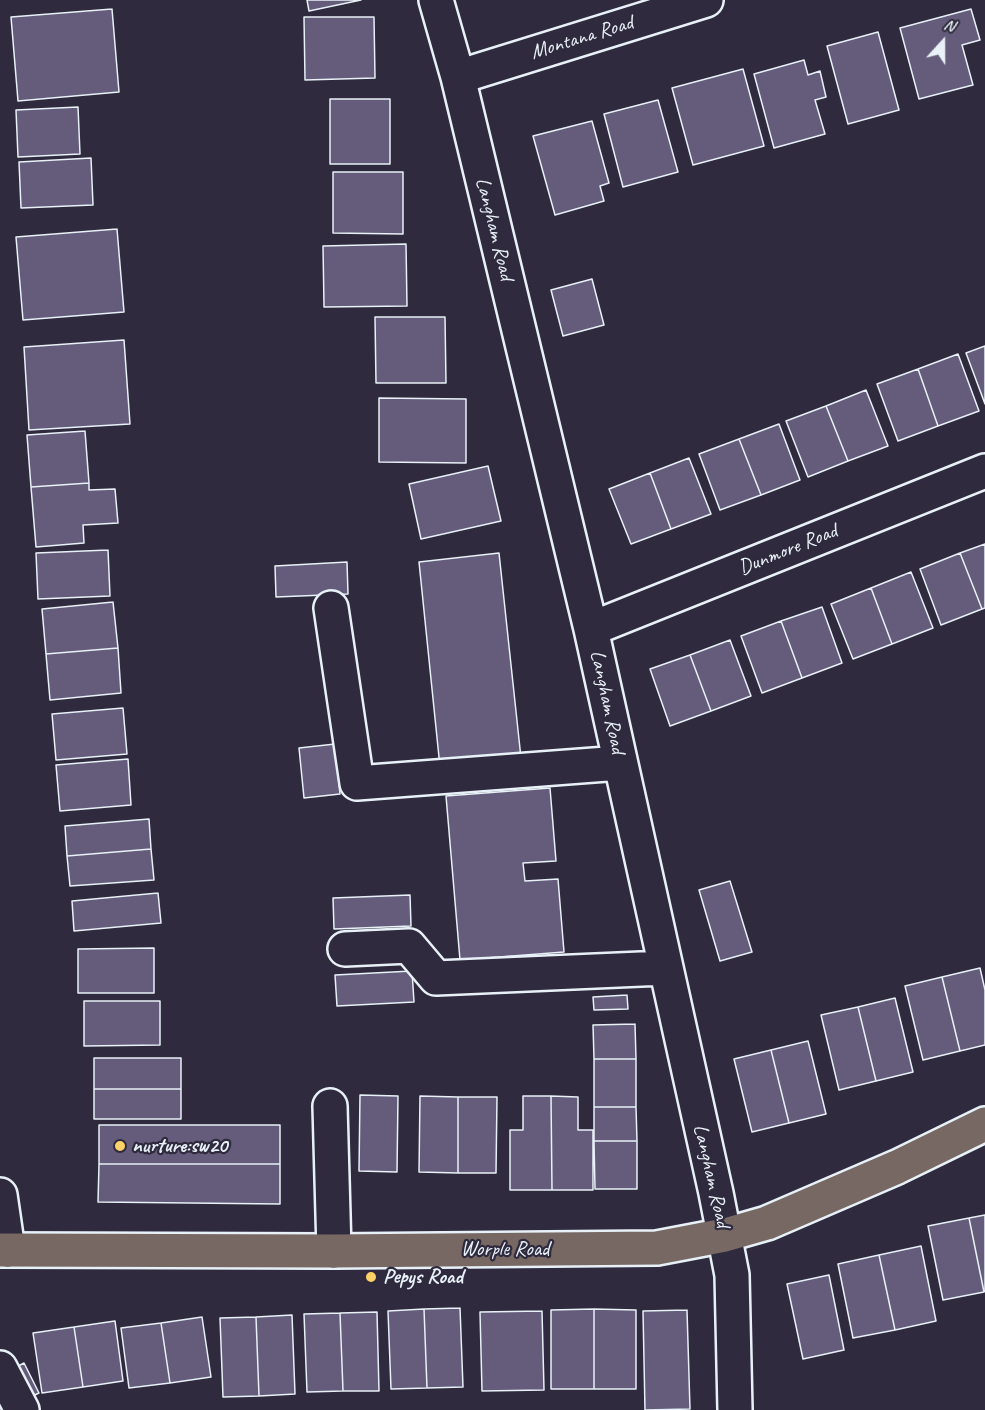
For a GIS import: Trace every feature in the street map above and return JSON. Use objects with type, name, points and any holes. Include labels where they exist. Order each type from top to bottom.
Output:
[{"type":"main road","name":"Worple Road","points":[[3,1252],[646,1248],[725,1235],[767,1223],[897,1167],[985,1124]]},
{"type":"street","name":"Langham Road","points":[[436,0],[458,77],[591,628],[664,968],[725,1235],[732,1275],[735,1410]]},
{"type":"street","name":"Montana Road","points":[[458,77],[706,0]]},
{"type":"street","name":"Dunmore Road","points":[[591,628],[985,471]]},
{"type":"street","points":[[331,608],[357,783],[620,763]]},
{"type":"street","points":[[345,949],[409,946],[436,978],[664,968]]},
{"type":"street","points":[[330,1106],[334,1251]]},
{"type":"street","points":[[0,1195],[3,1252]]},
{"type":"street","points":[[0,1368],[22,1410]]},
{"type":"building","points":[[307,0],[361,0],[309,11]]},
{"type":"building","points":[[112,9],[119,92],[18,101],[11,17]]},
{"type":"building","points":[[971,9],[980,40],[962,45],[973,85],[919,99],[900,28]]},
{"type":"building","points":[[304,17],[374,17],[375,78],[305,80]]},
{"type":"building","points":[[878,32],[899,110],[848,124],[827,46]]},
{"type":"building","points":[[804,60],[808,75],[820,71],[826,97],[815,100],[825,134],[774,148],[754,74]]},
{"type":"building","points":[[743,69],[764,146],[693,165],[672,88]]},
{"type":"building","points":[[330,99],[390,99],[390,164],[330,164]]},
{"type":"building","points":[[658,100],[678,172],[623,187],[604,114]]},
{"type":"building","points":[[78,107],[80,154],[18,157],[16,110]]},
{"type":"building","points":[[592,121],[609,183],[600,186],[604,201],[555,215],[533,136]]},
{"type":"building","points":[[91,158],[93,205],[21,208],[19,162]]},
{"type":"building","points":[[333,172],[403,172],[403,234],[333,233]]},
{"type":"building","points":[[117,229],[124,312],[23,320],[16,237]]},
{"type":"building","points":[[406,244],[407,306],[324,307],[323,246]]},
{"type":"building","points":[[592,279],[604,325],[563,336],[551,290]]},
{"type":"building","points":[[375,317],[445,317],[446,383],[376,383]]},
{"type":"building","points":[[124,340],[130,424],[29,430],[24,347]]},
{"type":"building","points":[[985,346],[985,404],[966,353]]},
{"type":"building","points":[[958,354],[979,411],[938,426],[918,369]]},
{"type":"building","points":[[918,369],[938,426],[898,441],[877,384]]},
{"type":"building","points":[[866,390],[888,446],[848,461],[826,406]]},
{"type":"building","points":[[379,398],[466,399],[466,463],[379,462]]},
{"type":"building","points":[[826,406],[848,461],[808,477],[786,421]]},
{"type":"building","points":[[779,424],[800,480],[761,495],[739,439]]},
{"type":"building","points":[[85,431],[89,483],[31,487],[27,435]]},
{"type":"building","points":[[739,439],[761,495],[720,510],[699,454]]},
{"type":"building","points":[[689,458],[711,514],[671,529],[650,473]]},
{"type":"building","points":[[488,466],[501,521],[421,539],[409,484]]},
{"type":"building","points":[[650,473],[671,529],[631,544],[609,489]]},
{"type":"building","points":[[89,483],[89,490],[115,489],[118,523],[83,525],[84,543],[36,547],[31,487]]},
{"type":"building","points":[[985,544],[985,608],[982,609],[960,553]]},
{"type":"building","points":[[108,550],[110,596],[38,599],[36,553]]},
{"type":"building","points":[[499,553],[521,758],[440,767],[419,562]]},
{"type":"building","points":[[960,553],[982,609],[941,625],[920,569]]},
{"type":"building","points":[[347,562],[348,594],[276,597],[275,566]]},
{"type":"building","points":[[911,572],[933,628],[892,644],[871,588]]},
{"type":"building","points":[[871,588],[892,644],[853,659],[831,604]]},
{"type":"building","points":[[113,602],[118,648],[46,654],[42,609]]},
{"type":"building","points":[[822,607],[842,663],[802,678],[781,621]]},
{"type":"building","points":[[781,621],[802,678],[762,693],[741,636]]},
{"type":"building","points":[[730,640],[751,696],[711,711],[690,655]]},
{"type":"building","points":[[118,648],[121,693],[50,700],[46,654]]},
{"type":"building","points":[[690,655],[711,711],[670,726],[650,669]]},
{"type":"building","points":[[123,708],[127,754],[56,760],[52,714]]},
{"type":"building","points":[[335,744],[340,794],[304,798],[299,748]]},
{"type":"building","points":[[128,759],[131,805],[60,811],[56,765]]},
{"type":"building","points":[[550,788],[556,861],[523,863],[525,881],[558,879],[564,952],[460,960],[446,796]]},
{"type":"building","points":[[149,819],[151,849],[67,856],[65,826]]},
{"type":"building","points":[[151,849],[154,880],[70,886],[67,856]]},
{"type":"building","points":[[730,881],[752,952],[720,961],[699,890]]},
{"type":"building","points":[[158,893],[161,923],[74,931],[72,901]]},
{"type":"building","points":[[410,895],[411,926],[334,929],[333,898]]},
{"type":"building","points":[[154,948],[154,993],[78,993],[78,949]]},
{"type":"building","points":[[980,968],[985,990],[985,1045],[960,1051],[942,977]]},
{"type":"building","points":[[412,971],[414,1002],[337,1006],[335,975]]},
{"type":"building","points":[[942,977],[960,1051],[923,1060],[905,986]]},
{"type":"building","points":[[627,995],[628,1009],[594,1010],[593,997]]},
{"type":"building","points":[[895,998],[913,1072],[876,1081],[858,1007]]},
{"type":"building","points":[[84,1001],[160,1001],[160,1045],[84,1046]]},
{"type":"building","points":[[858,1007],[876,1081],[839,1090],[821,1015]]},
{"type":"building","points":[[635,1024],[636,1059],[594,1059],[593,1025]]},
{"type":"building","points":[[808,1041],[826,1114],[789,1123],[771,1050]]},
{"type":"building","points":[[771,1050],[789,1123],[752,1132],[734,1059]]},
{"type":"building","points":[[94,1058],[181,1058],[181,1089],[94,1089]]},
{"type":"building","points":[[594,1059],[636,1059],[636,1107],[594,1107]]},
{"type":"building","points":[[94,1089],[181,1089],[181,1119],[94,1119]]},
{"type":"building","points":[[360,1095],[398,1096],[397,1172],[359,1171]]},
{"type":"building","points":[[420,1096],[458,1097],[458,1173],[419,1172]]},
{"type":"building","points":[[523,1096],[551,1096],[552,1190],[510,1190],[510,1130],[523,1130]]},
{"type":"building","points":[[551,1096],[578,1097],[578,1130],[593,1130],[593,1190],[552,1190]]},
{"type":"building","points":[[458,1097],[497,1097],[496,1173],[458,1173]]},
{"type":"building","points":[[594,1107],[636,1107],[637,1141],[594,1141]]},
{"type":"building","points":[[99,1125],[280,1125],[280,1164],[99,1164]]},
{"type":"building","points":[[594,1141],[637,1141],[637,1189],[595,1189]]},
{"type":"building","points":[[99,1164],[280,1164],[280,1204],[98,1202]]},
{"type":"building","points":[[985,1215],[985,1291],[984,1292],[969,1218]]},
{"type":"building","points":[[969,1218],[984,1292],[943,1300],[928,1226]]},
{"type":"building","points":[[921,1246],[936,1321],[895,1330],[879,1255]]},
{"type":"building","points":[[879,1255],[895,1330],[853,1338],[838,1264]]},
{"type":"building","points":[[829,1275],[844,1350],[803,1359],[787,1284]]},
{"type":"building","points":[[460,1308],[463,1387],[427,1388],[424,1309]]},
{"type":"building","points":[[424,1309],[427,1388],[391,1389],[388,1311]]},
{"type":"building","points":[[594,1309],[636,1310],[636,1389],[594,1389]]},
{"type":"building","points":[[594,1309],[594,1389],[551,1389],[551,1310]]},
{"type":"building","points":[[687,1310],[690,1409],[645,1410],[643,1311]]},
{"type":"building","points":[[542,1311],[544,1390],[482,1391],[480,1312]]},
{"type":"building","points":[[377,1312],[379,1391],[343,1391],[340,1313]]},
{"type":"building","points":[[340,1313],[343,1391],[307,1392],[304,1314]]},
{"type":"building","points":[[292,1315],[295,1394],[259,1396],[256,1317]]},
{"type":"building","points":[[202,1317],[211,1377],[170,1383],[161,1323]]},
{"type":"building","points":[[256,1317],[259,1396],[223,1397],[220,1318]]},
{"type":"building","points":[[115,1321],[123,1381],[83,1387],[74,1327]]},
{"type":"building","points":[[161,1323],[170,1383],[129,1388],[121,1328]]},
{"type":"building","points":[[74,1327],[83,1387],[42,1393],[33,1333]]},
{"type":"building","points":[[24,1363],[39,1393],[24,1400],[9,1371]]},
{"type":"place","name":"nurture:sw20","points":[[120,1146]]},
{"type":"place","name":"Pepys Road","points":[[371,1277]]}]
